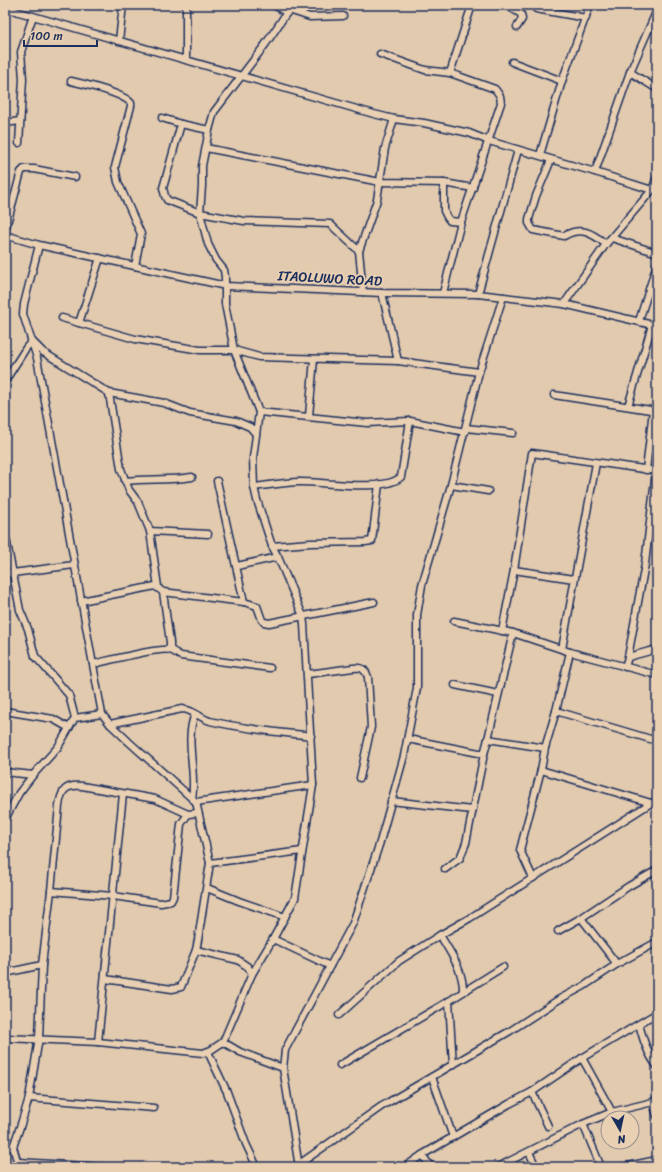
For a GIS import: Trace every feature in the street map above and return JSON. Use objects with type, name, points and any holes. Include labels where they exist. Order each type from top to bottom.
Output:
[{"type":"street","points":[[119,41],[123,5]]},
{"type":"street","points":[[186,5],[186,60]]},
{"type":"street","points":[[274,5],[310,17],[343,16]]},
{"type":"street","points":[[450,73],[472,5]]},
{"type":"street","points":[[506,5],[521,14],[522,19],[517,27]]},
{"type":"street","points":[[534,5],[536,9],[586,18]]},
{"type":"street","points":[[540,155],[562,81],[590,5]]},
{"type":"street","points":[[5,8],[394,119],[469,133],[489,141],[540,155],[551,160],[652,190]]},
{"type":"street","points":[[5,1038],[39,1038],[98,1042],[203,1053],[208,1052],[222,1042],[252,974],[295,898],[313,785],[308,674],[303,616],[272,546],[254,487],[253,458],[259,412],[234,350],[225,304],[226,286],[224,270],[216,260],[208,244],[200,213],[202,166],[208,130],[214,112],[265,45],[289,9]]},
{"type":"street","points":[[595,172],[630,72],[657,10]]},
{"type":"street","points":[[19,143],[23,79],[21,52],[33,16]]},
{"type":"street","points":[[380,54],[425,70],[450,73],[495,89],[500,96],[501,103],[461,222],[444,293]]},
{"type":"street","points":[[512,62],[562,81]]},
{"type":"street","points":[[630,72],[657,89]]},
{"type":"street","points":[[71,81],[125,98],[130,103],[131,106],[115,167],[118,182],[141,234],[135,266]]},
{"type":"street","points":[[162,118],[180,124],[208,130]]},
{"type":"street","points":[[363,292],[360,251],[377,200],[386,148],[394,119]]},
{"type":"street","points":[[5,123],[20,121]]},
{"type":"street","points":[[180,124],[164,188],[167,200],[200,213],[244,221],[330,224],[360,251]]},
{"type":"street","points":[[206,148],[380,182],[444,183],[473,188]]},
{"type":"street","points":[[478,294],[518,150]]},
{"type":"street","points":[[551,160],[536,196],[529,219],[530,227],[533,230],[564,236],[572,232],[586,232],[594,234],[606,244]]},
{"type":"street","points":[[5,232],[21,172],[24,169],[34,168],[75,178]]},
{"type":"street","points":[[564,304],[606,244],[652,190],[656,180]]},
{"type":"street","points":[[444,183],[445,214],[450,221],[461,222]]},
{"type":"street","name":"ITAOLUWO ROAD","points":[[5,235],[39,245],[226,286],[382,293],[478,294],[564,304],[655,326]]},
{"type":"street","points":[[612,238],[657,253]]},
{"type":"street","points":[[39,245],[24,304],[23,314],[37,358],[102,714],[110,724],[194,800],[313,785]]},
{"type":"street","points":[[79,324],[100,258]]},
{"type":"street","points":[[640,322],[657,264]]},
{"type":"street","points":[[382,293],[398,361]]},
{"type":"street","points":[[503,297],[479,372],[451,485],[422,585],[417,615],[418,688],[408,739],[368,882],[353,923],[285,1050],[283,1068],[298,1166],[382,1106],[510,1031],[617,964],[657,942]]},
{"type":"street","points":[[62,318],[135,339],[200,350],[234,350],[259,357],[398,361],[479,372]]},
{"type":"street","points":[[628,406],[655,326]]},
{"type":"street","points":[[5,381],[32,341]]},
{"type":"street","points":[[32,341],[43,352],[109,393],[164,403],[190,413],[236,421],[250,427],[256,434]]},
{"type":"street","points":[[310,416],[314,358]]},
{"type":"street","points":[[109,393],[121,469],[129,490],[138,502],[150,531],[170,642],[170,650]]},
{"type":"street","points":[[554,395],[655,411],[646,470]]},
{"type":"street","points":[[259,412],[310,416],[366,423],[410,421],[465,430],[513,433]]},
{"type":"street","points":[[254,487],[298,482],[343,485],[379,484],[398,480],[401,477],[410,421]]},
{"type":"street","points":[[502,631],[514,570],[532,453],[656,471],[645,564],[625,667]]},
{"type":"street","points":[[562,649],[596,463]]},
{"type":"street","points":[[125,481],[141,479],[168,480],[192,477]]},
{"type":"street","points":[[217,481],[244,602]]},
{"type":"street","points":[[272,546],[372,541],[379,484]]},
{"type":"street","points":[[451,485],[488,491]]},
{"type":"street","points":[[150,531],[208,534]]},
{"type":"street","points":[[5,533],[20,610],[28,629],[35,656],[70,695],[75,718],[58,747],[19,793],[5,819]]},
{"type":"street","points":[[237,566],[278,557]]},
{"type":"street","points":[[5,574],[74,565]]},
{"type":"street","points":[[514,570],[574,579]]},
{"type":"street","points":[[81,600],[151,586],[160,590],[244,602],[257,606],[262,620],[266,623],[374,602]]},
{"type":"street","points":[[454,621],[513,633],[570,652],[657,676]]},
{"type":"street","points":[[445,869],[460,858],[466,843],[484,754],[513,633]]},
{"type":"street","points":[[628,657],[657,649]]},
{"type":"street","points":[[93,664],[136,654],[170,650],[181,656],[270,668]]},
{"type":"street","points":[[533,878],[520,850],[570,652]]},
{"type":"street","points":[[308,674],[360,667],[365,670],[368,677],[371,726],[360,778]]},
{"type":"street","points":[[455,685],[498,694]]},
{"type":"street","points":[[110,724],[187,709],[208,720],[237,726],[311,736]]},
{"type":"street","points":[[5,711],[53,719],[69,728]]},
{"type":"street","points":[[556,711],[657,741]]},
{"type":"street","points":[[75,718],[102,714]]},
{"type":"street","points":[[105,979],[172,989],[181,988],[196,950],[210,863],[194,800],[190,744],[192,722],[195,714]]},
{"type":"street","points":[[408,739],[484,754]]},
{"type":"street","points":[[488,739],[545,748]]},
{"type":"street","points":[[541,770],[654,802]]},
{"type":"street","points":[[5,772],[33,775]]},
{"type":"street","points":[[103,1167],[18,1164],[13,1147],[28,1098],[39,1038],[42,965],[60,798],[64,790],[69,786],[75,785],[155,798],[188,814],[198,813]]},
{"type":"street","points":[[98,1042],[123,794]]},
{"type":"street","points":[[391,801],[472,810]]},
{"type":"street","points":[[339,1015],[399,961],[654,802]]},
{"type":"street","points":[[51,890],[113,896],[161,903],[171,901],[173,897],[181,824],[188,814]]},
{"type":"street","points":[[210,863],[302,852]]},
{"type":"street","points":[[558,931],[657,870]]},
{"type":"street","points":[[207,888],[285,917]]},
{"type":"street","points":[[581,918],[617,964]]},
{"type":"street","points":[[440,935],[455,962],[463,983],[463,992]]},
{"type":"street","points":[[273,939],[330,966]]},
{"type":"street","points":[[196,950],[238,960],[248,966],[252,974]]},
{"type":"street","points":[[5,973],[42,965]]},
{"type":"street","points":[[340,1065],[449,1001],[503,967]]},
{"type":"street","points":[[449,1001],[453,1065]]},
{"type":"street","points":[[405,1167],[422,1155],[532,1092],[582,1058],[657,1013]]},
{"type":"street","points":[[639,1024],[644,1043],[651,1058],[657,1066]]},
{"type":"street","points":[[222,1042],[240,1052],[283,1068]]},
{"type":"street","points":[[208,1052],[227,1092],[256,1167]]},
{"type":"street","points":[[582,1058],[611,1110]]},
{"type":"street","points":[[432,1077],[453,1137]]},
{"type":"street","points":[[532,1092],[548,1126]]},
{"type":"street","points":[[28,1098],[154,1108]]},
{"type":"street","points":[[619,1110],[655,1100],[657,1116]]},
{"type":"street","points":[[498,1167],[600,1117]]},
{"type":"street","points":[[583,1124],[601,1167]]},
{"type":"street","points":[[5,1147],[13,1147]]},
{"type":"street","points":[[529,1152],[536,1167]]},
{"type":"street","points":[[422,1155],[431,1167]]},
{"type":"street","points":[[623,1167],[657,1160]]}]
